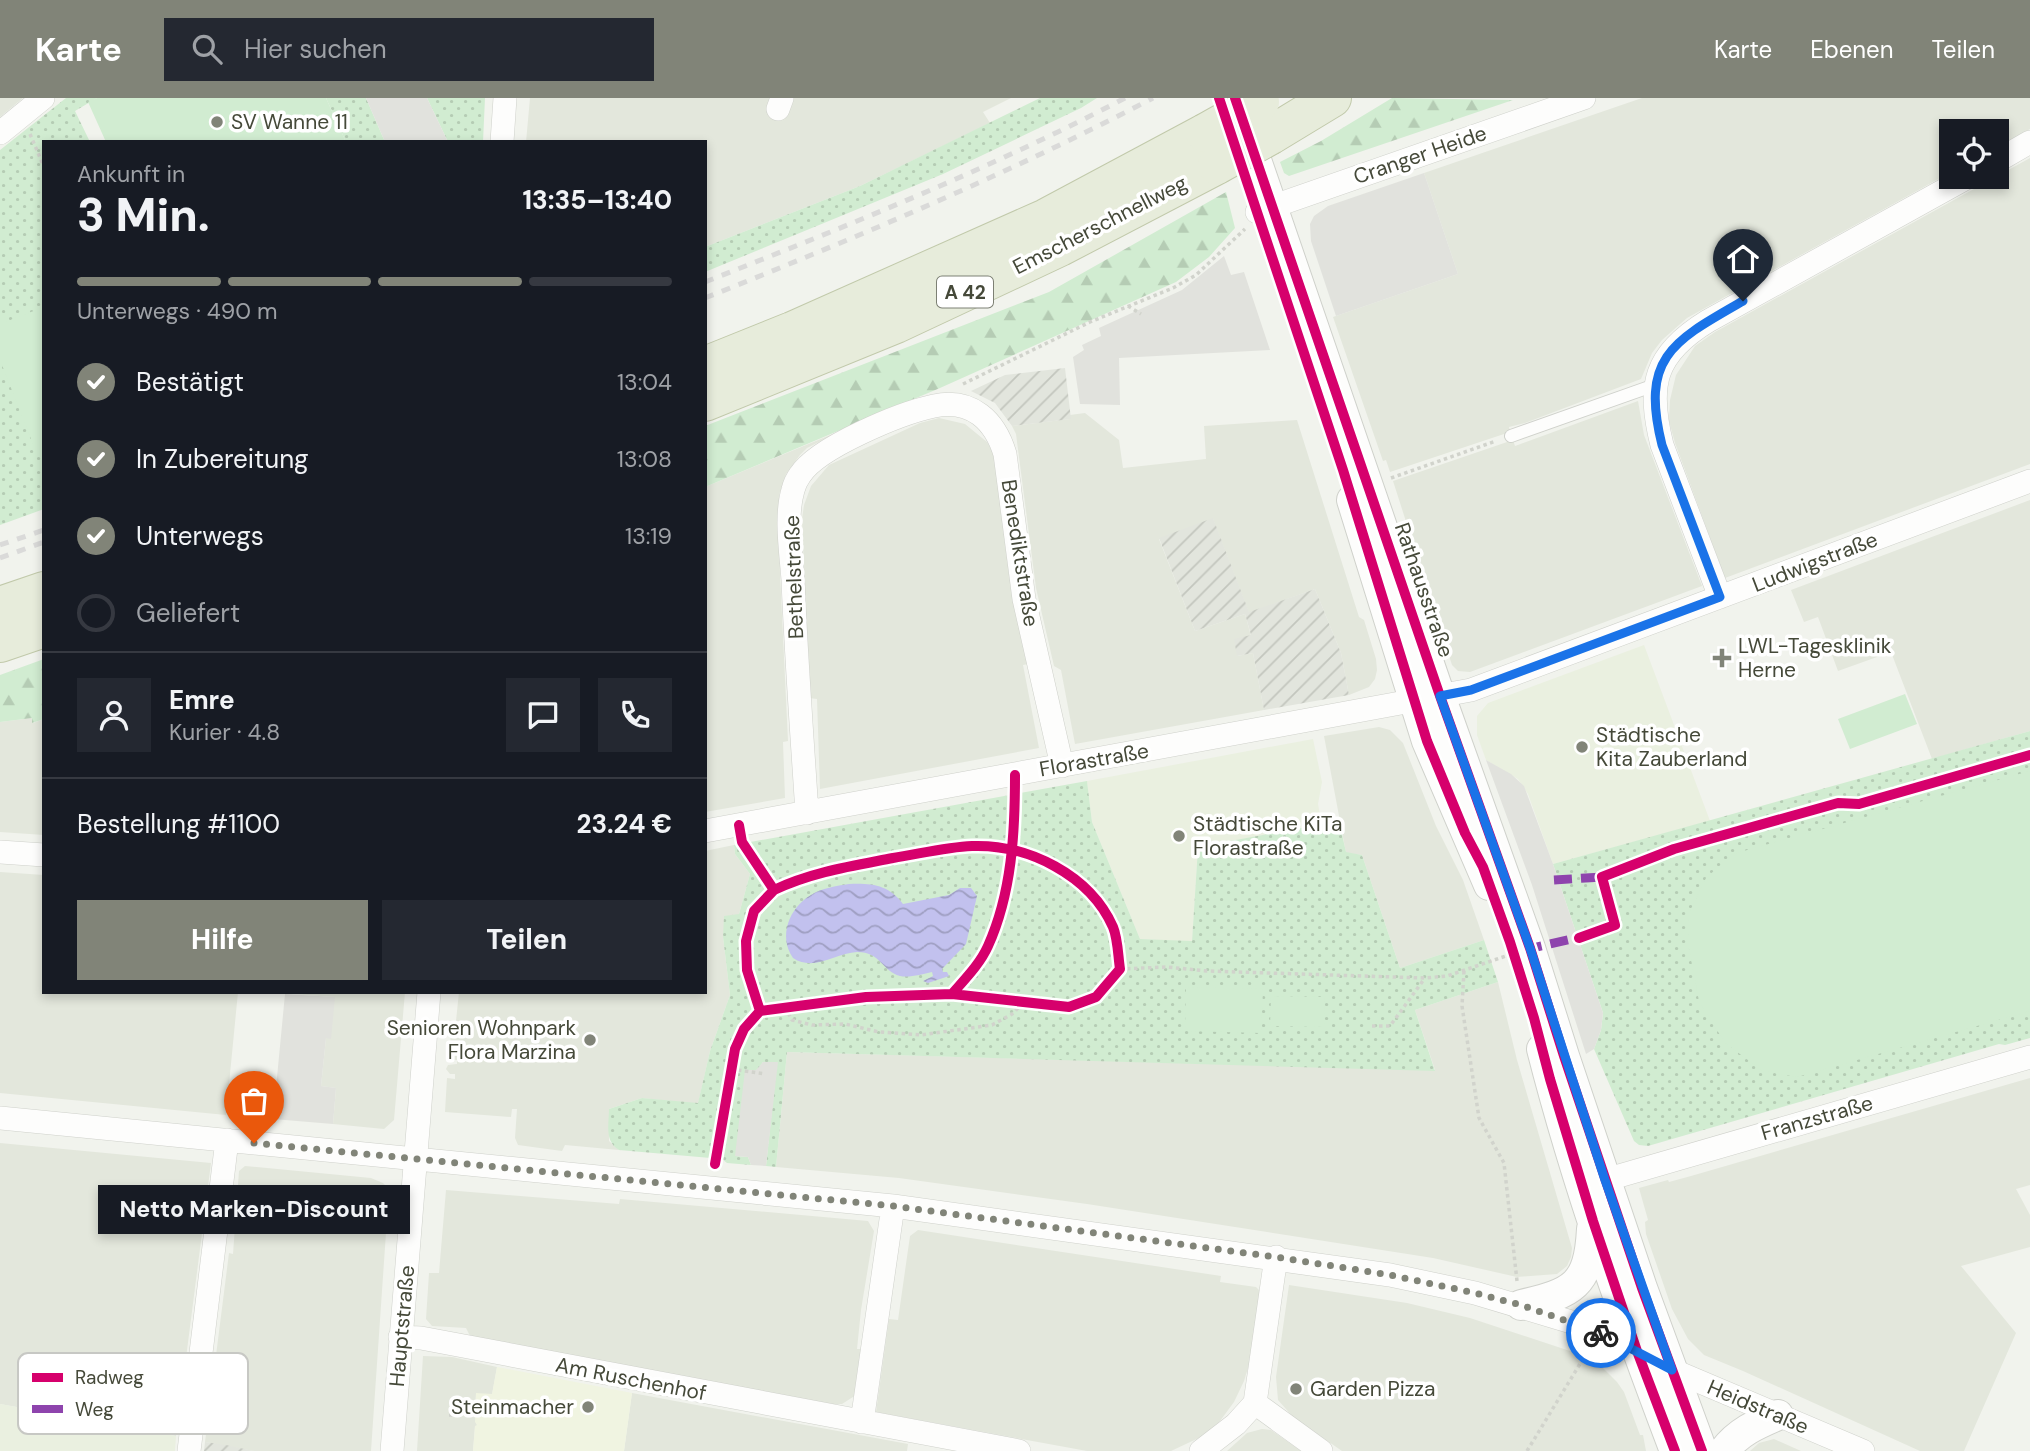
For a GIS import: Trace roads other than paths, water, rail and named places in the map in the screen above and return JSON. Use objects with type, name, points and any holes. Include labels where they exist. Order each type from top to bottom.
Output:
[{"type":"highway","name":"Emscherschnellweg","points":[[707,401],[896,324],[1060,247],[1211,149],[1258,108],[1332,98]]},
{"type":"highway","name":"Emscherschnellweg","points":[[707,365],[1211,149]]},
{"type":"highway","points":[[0,606],[42,592]]},
{"type":"highway","points":[[0,643],[42,629]]},
{"type":"street","points":[[0,133],[43,98]]},
{"type":"street","points":[[502,140],[505,98]]},
{"type":"street","name":"Rathausstraße","points":[[1219,98],[1265,209],[1368,486],[1427,699],[1445,788],[1483,867],[1513,953],[1593,1221],[1637,1351],[1675,1451]]},
{"type":"street","name":"Cranger Heide","points":[[1265,209],[1584,98]]},
{"type":"street","name":"Rathausstraße","points":[[1258,108],[1265,209],[1339,457],[1427,699],[1530,948],[1605,1180],[1702,1451]]},
{"type":"street","points":[[2009,154],[2030,142]]},
{"type":"street","points":[[1720,597],[1662,445],[1657,422],[1655,385],[1665,358],[1692,331],[1946,189]]},
{"type":"street","name":"Benediktstraße","points":[[915,412],[937,405],[967,407],[982,415],[994,428],[1002,446],[1024,599],[1062,766]]},
{"type":"street","name":"Bethelstraße","points":[[807,813],[790,526],[793,490],[800,475],[826,451],[915,412]]},
{"type":"street","name":"Ludwigstraße","points":[[1427,699],[1471,690],[2030,481]]},
{"type":"street","name":"Florastraße","points":[[707,831],[1427,699]]},
{"type":"street","points":[[0,852],[42,855]]},
{"type":"street","name":"Hauptstraße","points":[[392,1451],[429,994]]},
{"type":"street","name":"Franzstraße","points":[[1605,1180],[2030,1057]]},
{"type":"street","name":"Heidstraße","points":[[0,1118],[893,1206],[1276,1257],[1519,1293],[1672,1370],[1863,1451]]},
{"type":"street","points":[[201,1353],[227,1140]]},
{"type":"street","points":[[862,1422],[893,1206]]},
{"type":"street","points":[[1519,1293],[1551,1298],[1566,1292],[1576,1283],[1587,1269],[1593,1221]]},
{"type":"street","points":[[1201,1451],[1236,1424],[1255,1403],[1276,1257]]},
{"type":"street","name":"Am Ruschenhof","points":[[400,1337],[421,1338],[995,1449],[1019,1451]]},
{"type":"street","points":[[1255,1403],[1321,1451]]},
{"type":"street","points":[[1724,1451],[1736,1436],[1747,1428],[1778,1415]]},
{"type":"lane","points":[[1511,436],[1655,385]]},
{"type":"water","points":[[849,884],[879,886],[892,893],[903,904],[949,895],[960,888],[971,888],[977,896],[966,944],[942,969],[949,976],[928,983],[923,981],[933,976],[932,972],[900,976],[871,955],[857,952],[817,963],[801,962],[793,958],[786,941],[786,932],[797,907],[815,893]]},
{"type":"railway","points":[[707,281],[970,173],[1125,98]]},
{"type":"railway","points":[[707,297],[932,204],[1153,98]]},
{"type":"railway","points":[[0,545],[42,531]]},
{"type":"railway","points":[[0,558],[42,543]]},
{"type":"place","name":"SV Wanne 11","points":[[217,122]]},
{"type":"place","name":"LWL-Tagesklinik Herne","points":[[1722,658]]},
{"type":"place","name":"Städtische Kita Zauberland","points":[[1582,747]]},
{"type":"place","name":"Städtische KiTa Florastraße","points":[[1179,836]]},
{"type":"place","name":"Senioren Wohnpark Flora Marzina","points":[[590,1040]]},
{"type":"place","name":"Netto Marken-Discount","points":[[254,1143]]},
{"type":"place","name":"Garden Pizza","points":[[1296,1389]]},
{"type":"place","name":"Steinmacher","points":[[588,1407]]}]
